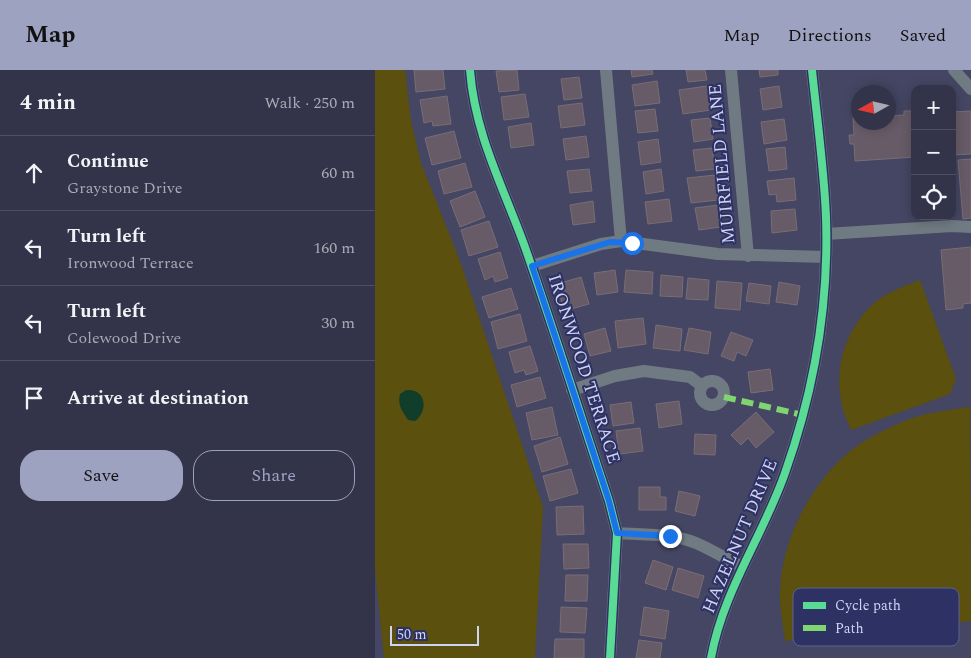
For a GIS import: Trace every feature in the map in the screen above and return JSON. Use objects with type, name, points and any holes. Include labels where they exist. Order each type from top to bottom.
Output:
[{"type":"street","name":"IRONWOOD TERRACE","points":[[469,70],[473,104],[483,140],[532,266],[609,501],[617,533],[610,658]]},
{"type":"street","points":[[606,70],[621,241]]},
{"type":"street","name":"MUIRFIELD LANE","points":[[731,70],[747,256]]},
{"type":"street","name":"HAZELNUT DRIVE","points":[[711,658],[718,628],[742,567],[772,507],[794,447],[803,415],[819,338],[826,257],[825,194],[812,70]]},
{"type":"street","points":[[954,70],[971,89]]},
{"type":"street","points":[[826,234],[952,226],[971,227]]},
{"type":"street","points":[[532,266],[601,244],[621,241],[705,253],[747,256],[826,257]]},
{"type":"street","points":[[572,390],[625,373],[644,371],[690,377],[702,386]]},
{"type":"street","points":[[617,533],[670,536],[683,539],[742,567]]},
{"type":"shaded area","points":[[375,70],[405,70],[411,121],[421,163],[460,261],[543,507],[535,658],[384,658],[375,568]]},
{"type":"shaded area","points":[[920,280],[956,379],[950,394],[851,430],[843,411],[839,379],[840,366],[847,341],[860,318],[874,303],[893,291]]},
{"type":"shaded area","points":[[406,390],[413,390],[418,393],[423,401],[422,412],[415,421],[408,420],[400,405],[400,394]]},
{"type":"shaded area","points":[[970,407],[971,621],[959,622],[959,588],[793,588],[793,640],[785,641],[780,600],[785,557],[801,514],[812,494],[841,460],[869,438],[907,420]]},
{"type":"building","points":[[414,70],[443,70],[445,89],[416,92]]},
{"type":"building","points":[[517,70],[519,90],[499,92],[496,71]]},
{"type":"building","points":[[631,70],[652,70],[653,74],[632,77]]},
{"type":"building","points":[[686,70],[705,70],[707,80],[688,82]]},
{"type":"building","points":[[759,70],[778,70],[778,75],[760,77]]},
{"type":"building","points":[[579,77],[582,98],[564,100],[561,79]]},
{"type":"building","points":[[657,81],[660,103],[635,106],[632,85]]},
{"type":"building","points":[[707,86],[711,110],[683,114],[679,90]]},
{"type":"building","points":[[779,86],[782,107],[763,110],[760,89]]},
{"type":"building","points":[[525,94],[529,117],[504,120],[501,97]]},
{"type":"building","points":[[447,96],[451,124],[433,126],[432,121],[424,123],[420,100]]},
{"type":"building","points":[[582,103],[585,125],[561,128],[558,106]]},
{"type":"building","points":[[655,109],[658,131],[638,133],[635,111]]},
{"type":"building","points":[[904,111],[911,111],[911,157],[855,161],[854,144],[850,144],[849,135],[854,135],[854,130],[896,130],[896,116],[904,115]]},
{"type":"building","points":[[971,111],[971,154],[956,155],[956,112]]},
{"type":"building","points":[[710,118],[713,139],[694,142],[691,120]]},
{"type":"building","points":[[784,119],[787,140],[764,144],[761,122]]},
{"type":"building","points":[[531,123],[534,145],[511,148],[508,127]]},
{"type":"building","points":[[454,131],[461,158],[432,165],[425,138]]},
{"type":"building","points":[[586,136],[589,157],[566,160],[563,139]]},
{"type":"building","points":[[658,139],[661,162],[641,165],[638,142]]},
{"type":"building","points":[[785,147],[787,169],[769,171],[766,149]]},
{"type":"building","points":[[712,148],[715,169],[696,171],[693,150]]},
{"type":"building","points":[[971,159],[971,218],[963,219],[958,160]]},
{"type":"building","points":[[465,163],[472,187],[444,194],[438,171]]},
{"type":"building","points":[[589,169],[592,191],[570,193],[567,171]]},
{"type":"building","points":[[661,169],[664,191],[646,194],[643,172]]},
{"type":"building","points":[[715,175],[718,200],[691,203],[687,178]]},
{"type":"building","points":[[794,178],[796,200],[777,202],[776,194],[769,195],[767,181]]},
{"type":"building","points":[[475,191],[485,217],[460,227],[450,201]]},
{"type":"building","points":[[669,199],[672,221],[648,224],[645,202]]},
{"type":"building","points":[[593,201],[595,222],[573,225],[570,205]]},
{"type":"building","points":[[718,205],[721,227],[699,230],[695,208]]},
{"type":"building","points":[[795,209],[797,230],[772,233],[771,211]]},
{"type":"building","points":[[489,221],[498,247],[469,256],[461,230]]},
{"type":"building","points":[[971,247],[971,303],[963,304],[963,308],[946,310],[941,250]]},
{"type":"building","points":[[500,252],[508,278],[495,282],[493,276],[485,280],[478,259]]},
{"type":"building","points":[[615,270],[618,292],[597,295],[594,273]]},
{"type":"building","points":[[626,270],[653,272],[652,294],[624,292]]},
{"type":"building","points":[[661,275],[683,277],[682,297],[660,296]]},
{"type":"building","points":[[581,277],[589,304],[564,311],[557,284]]},
{"type":"building","points":[[688,278],[709,280],[708,300],[686,299]]},
{"type":"building","points":[[717,281],[742,283],[740,310],[715,308]]},
{"type":"building","points":[[779,282],[800,286],[797,305],[776,302]]},
{"type":"building","points":[[749,283],[771,286],[769,304],[746,301]]},
{"type":"building","points":[[511,288],[518,309],[489,318],[482,297]]},
{"type":"building","points":[[520,314],[527,341],[498,349],[491,322]]},
{"type":"building","points":[[643,318],[646,344],[618,348],[615,321]]},
{"type":"building","points":[[656,325],[682,329],[680,351],[653,348]]},
{"type":"building","points":[[605,328],[611,351],[590,356],[584,334]]},
{"type":"building","points":[[689,328],[711,332],[708,354],[684,350]]},
{"type":"building","points":[[731,332],[753,340],[746,356],[737,352],[734,361],[721,356]]},
{"type":"building","points":[[530,346],[538,371],[526,375],[524,370],[515,373],[509,352]]},
{"type":"building","points":[[770,369],[773,390],[751,393],[748,372]]},
{"type":"building","points":[[540,377],[546,398],[517,407],[511,385]]},
{"type":"building","points":[[679,401],[682,424],[659,428],[656,404]]},
{"type":"building","points":[[631,402],[634,423],[613,426],[610,405]]},
{"type":"building","points":[[552,407],[558,435],[532,440],[526,413]]},
{"type":"building","points":[[756,412],[774,432],[756,448],[748,438],[741,445],[731,435]]},
{"type":"building","points":[[640,428],[643,451],[619,454],[616,431]]},
{"type":"building","points":[[695,434],[716,435],[715,455],[694,454]]},
{"type":"building","points":[[560,437],[568,464],[542,472],[534,446]]},
{"type":"building","points":[[571,469],[578,493],[550,501],[543,476]]},
{"type":"building","points":[[639,487],[660,487],[660,497],[666,497],[666,510],[639,510]]},
{"type":"building","points":[[679,491],[700,496],[695,516],[675,511]]},
{"type":"building","points":[[583,506],[584,534],[557,535],[556,507]]},
{"type":"building","points":[[563,544],[588,544],[589,568],[564,569]]},
{"type":"building","points":[[653,560],[673,567],[666,590],[645,583]]},
{"type":"building","points":[[678,568],[704,576],[698,598],[672,590]]},
{"type":"building","points":[[566,575],[588,575],[587,601],[565,601]]},
{"type":"building","points":[[561,607],[587,608],[585,633],[560,632]]},
{"type":"building","points":[[644,607],[669,611],[665,639],[640,635]]},
{"type":"building","points":[[555,639],[584,639],[584,658],[554,658]]},
{"type":"building","points":[[639,640],[662,643],[660,658],[636,658]]},
{"type":"marked path","points":[[724,397],[803,415]]},
{"type":"cycle path","points":[[470,70],[473,94],[484,140],[537,281],[609,501],[617,533],[610,658]]},
{"type":"cycle path","points":[[711,658],[717,633],[734,587],[785,473],[812,379],[822,315],[826,250],[822,162],[812,70]]},
{"type":"route","points":[[632,243],[621,241],[601,244],[532,266],[609,501],[617,533],[670,536]]}]
